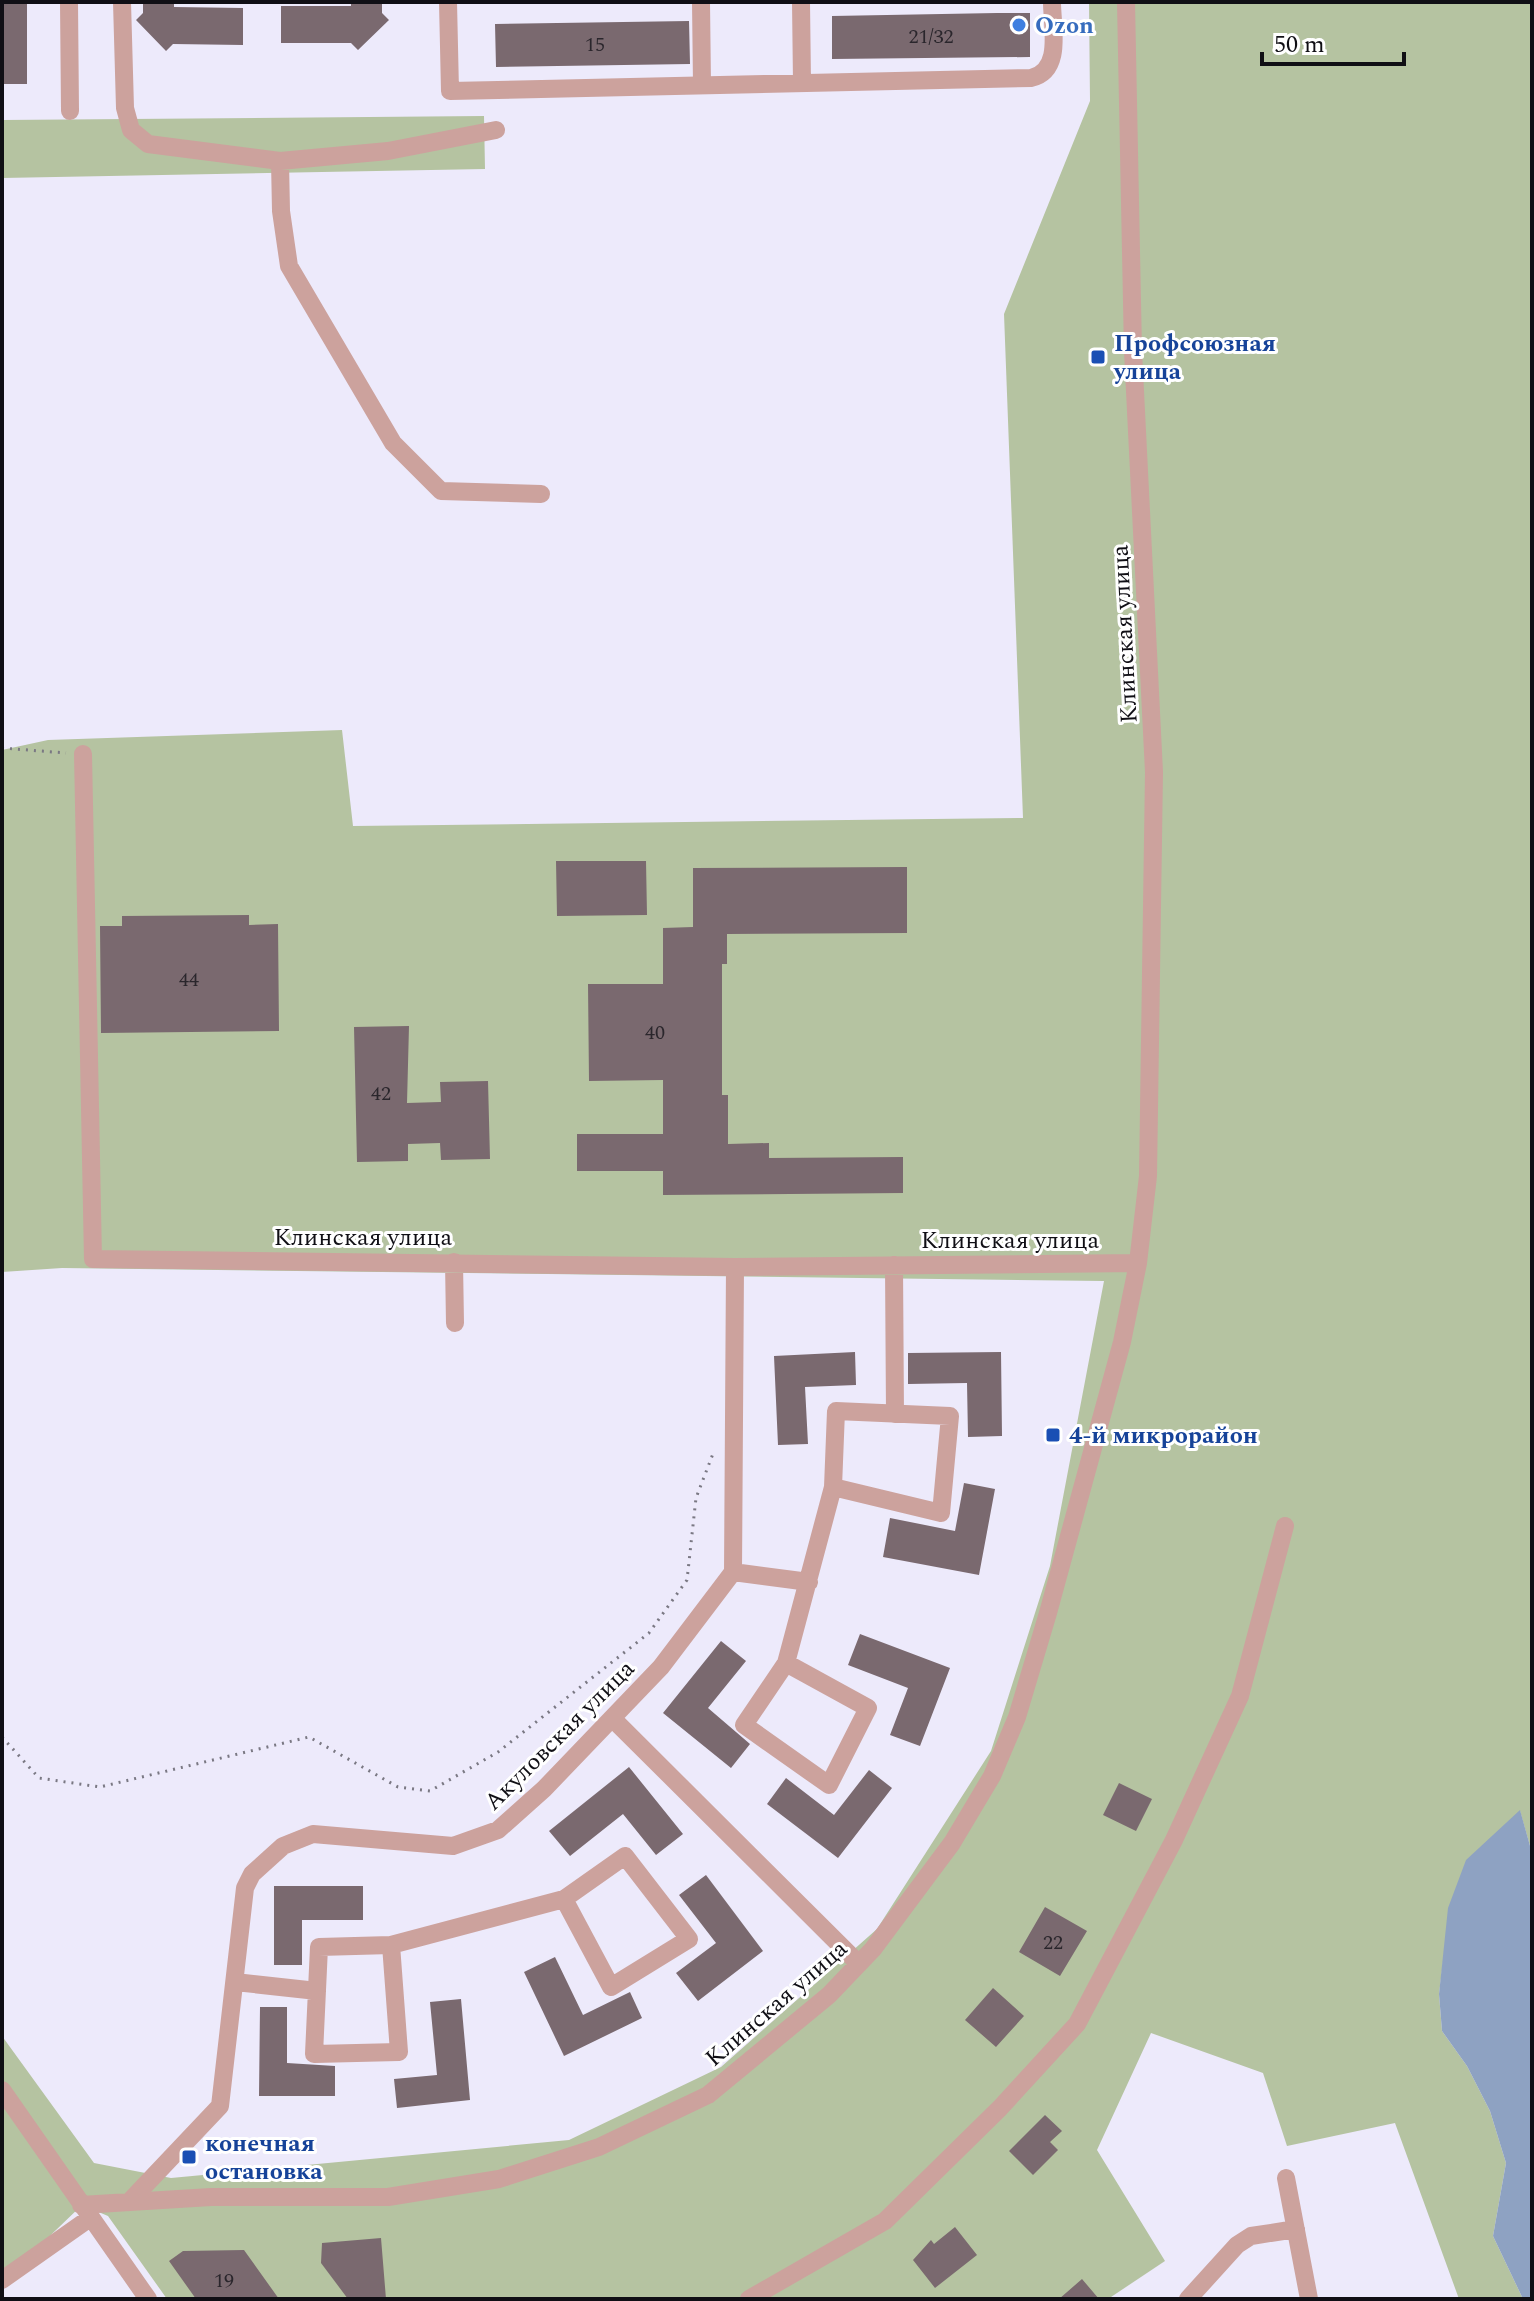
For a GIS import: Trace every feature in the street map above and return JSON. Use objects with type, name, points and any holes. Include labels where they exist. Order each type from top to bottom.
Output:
[{"type":"street","points":[[69,2],[70,111]]},
{"type":"street","points":[[122,2],[125,108],[131,130],[148,144],[280,161],[388,151],[496,130]]},
{"type":"street","points":[[448,2],[450,91],[1041,76],[1050,68],[1053,56],[1052,2]]},
{"type":"street","points":[[701,2],[702,85]]},
{"type":"street","points":[[801,2],[802,83]]},
{"type":"street","name":"Клинская улица","points":[[86,2211],[131,2200],[388,2197],[499,2179],[599,2147],[708,2095],[829,1995],[859,1964],[952,1843],[992,1776],[1017,1717],[1122,1342],[1138,1263],[1148,1176],[1154,772],[1133,351],[1126,2]]},
{"type":"street","points":[[280,161],[281,211],[289,266],[393,443],[441,491],[541,494]]},
{"type":"street","name":"Клинская улица","points":[[83,754],[93,1259],[735,1267],[1138,1263]]},
{"type":"street","points":[[454,1262],[455,1323]]},
{"type":"street","points":[[894,1265],[895,1414]]},
{"type":"street","points":[[735,1267],[733,1572],[809,1582]]},
{"type":"street","points":[[786,1663],[868,1708],[829,1785],[744,1725],[786,1663],[833,1487],[836,1411],[950,1416],[941,1513],[833,1487]]},
{"type":"street","points":[[749,2299],[885,2221],[1000,2108],[1077,2024],[1174,1840],[1240,1696],[1285,1526]]},
{"type":"street","name":"Акуловская улица","points":[[131,2200],[220,2106],[245,1888],[252,1874],[283,1846],[313,1834],[453,1846],[498,1830],[661,1667],[733,1572]]},
{"type":"street","points":[[612,1718],[859,1964]]},
{"type":"street","points":[[391,1945],[399,2052],[314,2054],[319,1947],[391,1945],[564,1899],[625,1856],[689,1939],[611,1987],[564,1899]]},
{"type":"street","points":[[235,1982],[317,1991]]},
{"type":"street","points":[[2,2090],[148,2299]]},
{"type":"street","points":[[1286,2178],[1309,2299]]},
{"type":"street","points":[[2,2280],[86,2211]]},
{"type":"street","points":[[1188,2299],[1244,2241],[1296,2229]]},
{"type":"path","points":[[2,748],[83,754]]},
{"type":"path","points":[[2,1737],[39,1778],[100,1787],[309,1737],[398,1787],[430,1791],[498,1752],[649,1633],[687,1580],[696,1498],[718,1442]]},
{"type":"green space","points":[[1089,2],[1532,2],[1532,1853],[1520,1811],[1444,1954],[1439,1994],[1442,2031],[1467,2066],[1490,2111],[1506,2163],[1493,2236],[1523,2299],[1459,2299],[1395,2123],[1287,2146],[1263,2073],[1151,2033],[1097,2150],[1165,2261],[1108,2299],[167,2299],[108,2216],[82,2205],[2,2282],[2,2036],[94,2163],[171,2178],[569,2140],[721,2067],[877,1929],[991,1751],[1050,1566],[1104,1281],[62,1268],[2,1272],[2,750],[48,740],[342,730],[353,826],[1023,818],[1004,314],[1090,101]]},
{"type":"green space","points":[[484,116],[485,169],[2,178],[2,120]]},
{"type":"water","points":[[1520,1810],[1532,1853],[1532,2299],[1523,2299],[1493,2236],[1506,2163],[1490,2111],[1467,2066],[1442,2031],[1439,1994],[1448,1908],[1466,1860]]},
{"type":"building","points":[[2,2],[27,2],[27,84],[2,84]]},
{"type":"building","points":[[143,2],[174,2],[174,7],[243,8],[243,45],[173,44],[166,51],[136,20],[143,13]]},
{"type":"building","points":[[351,2],[382,2],[382,13],[389,20],[358,50],[351,43],[281,43],[281,6],[351,6]]},
{"type":"building","points":[[1030,13],[1030,57],[832,59],[832,16]]},
{"type":"building","points":[[689,21],[690,64],[496,67],[495,24]]},
{"type":"building","points":[[556,861],[646,861],[647,915],[557,916]]},
{"type":"building","points":[[907,867],[907,933],[727,934],[727,964],[722,964],[722,1095],[728,1095],[728,1144],[769,1143],[769,1158],[903,1157],[903,1193],[663,1195],[663,1171],[577,1171],[577,1134],[663,1134],[663,1080],[589,1081],[588,984],[663,984],[663,928],[693,927],[693,868]]},
{"type":"building","points":[[249,915],[249,925],[278,924],[279,1031],[101,1033],[100,926],[122,926],[122,916]]},
{"type":"building","points":[[409,1026],[407,1103],[441,1102],[440,1082],[488,1081],[490,1159],[441,1160],[440,1143],[408,1144],[408,1161],[357,1162],[354,1027]]},
{"type":"building","points":[[855,1352],[856,1385],[805,1387],[808,1444],[778,1445],[774,1356]]},
{"type":"building","points":[[1001,1352],[1002,1436],[968,1437],[967,1383],[908,1384],[908,1353]]},
{"type":"building","points":[[964,1483],[995,1489],[979,1575],[883,1557],[890,1518],[955,1531]]},
{"type":"building","points":[[860,1634],[950,1668],[920,1746],[890,1735],[908,1688],[848,1665]]},
{"type":"building","points":[[721,1641],[746,1661],[708,1708],[750,1744],[731,1768],[663,1713]]},
{"type":"building","points":[[629,1767],[683,1834],[656,1855],[623,1814],[570,1856],[549,1831]]},
{"type":"building","points":[[869,1770],[892,1788],[838,1858],[767,1804],[786,1778],[834,1815]]},
{"type":"building","points":[[1119,1783],[1152,1799],[1136,1831],[1103,1815]]},
{"type":"building","points":[[706,1875],[763,1951],[698,2001],[676,1973],[716,1943],[679,1895]]},
{"type":"building","points":[[274,1886],[363,1886],[363,1920],[302,1920],[302,1965],[274,1965]]},
{"type":"building","points":[[1045,1907],[1087,1931],[1060,1976],[1019,1952]]},
{"type":"building","points":[[555,1957],[583,2015],[630,1992],[642,2018],[564,2056],[524,1972]]},
{"type":"building","points":[[993,1988],[1024,2016],[996,2047],[965,2020]]},
{"type":"building","points":[[461,1999],[470,2100],[397,2108],[394,2079],[437,2075],[430,2002]]},
{"type":"building","points":[[260,2007],[287,2007],[287,2063],[335,2066],[335,2096],[259,2096]]},
{"type":"building","points":[[1045,2115],[1062,2131],[1050,2142],[1058,2150],[1033,2175],[1009,2151]]},
{"type":"building","points":[[955,2227],[977,2255],[935,2288],[913,2260],[931,2240],[934,2244]]},
{"type":"building","points":[[381,2238],[386,2299],[348,2299],[321,2263],[322,2243]]},
{"type":"building","points":[[244,2250],[279,2299],[196,2299],[169,2261],[183,2251]]},
{"type":"building","points":[[1082,2279],[1099,2299],[1059,2299]]},
{"type":"place","name":"Ozon","points":[[1019,25]]},
{"type":"place","name":"Профсоюзная улица","points":[[1098,357]]},
{"type":"place","name":"4-й микрорайон","points":[[1053,1435]]},
{"type":"place","name":"конечная остановка","points":[[189,2157]]}]
